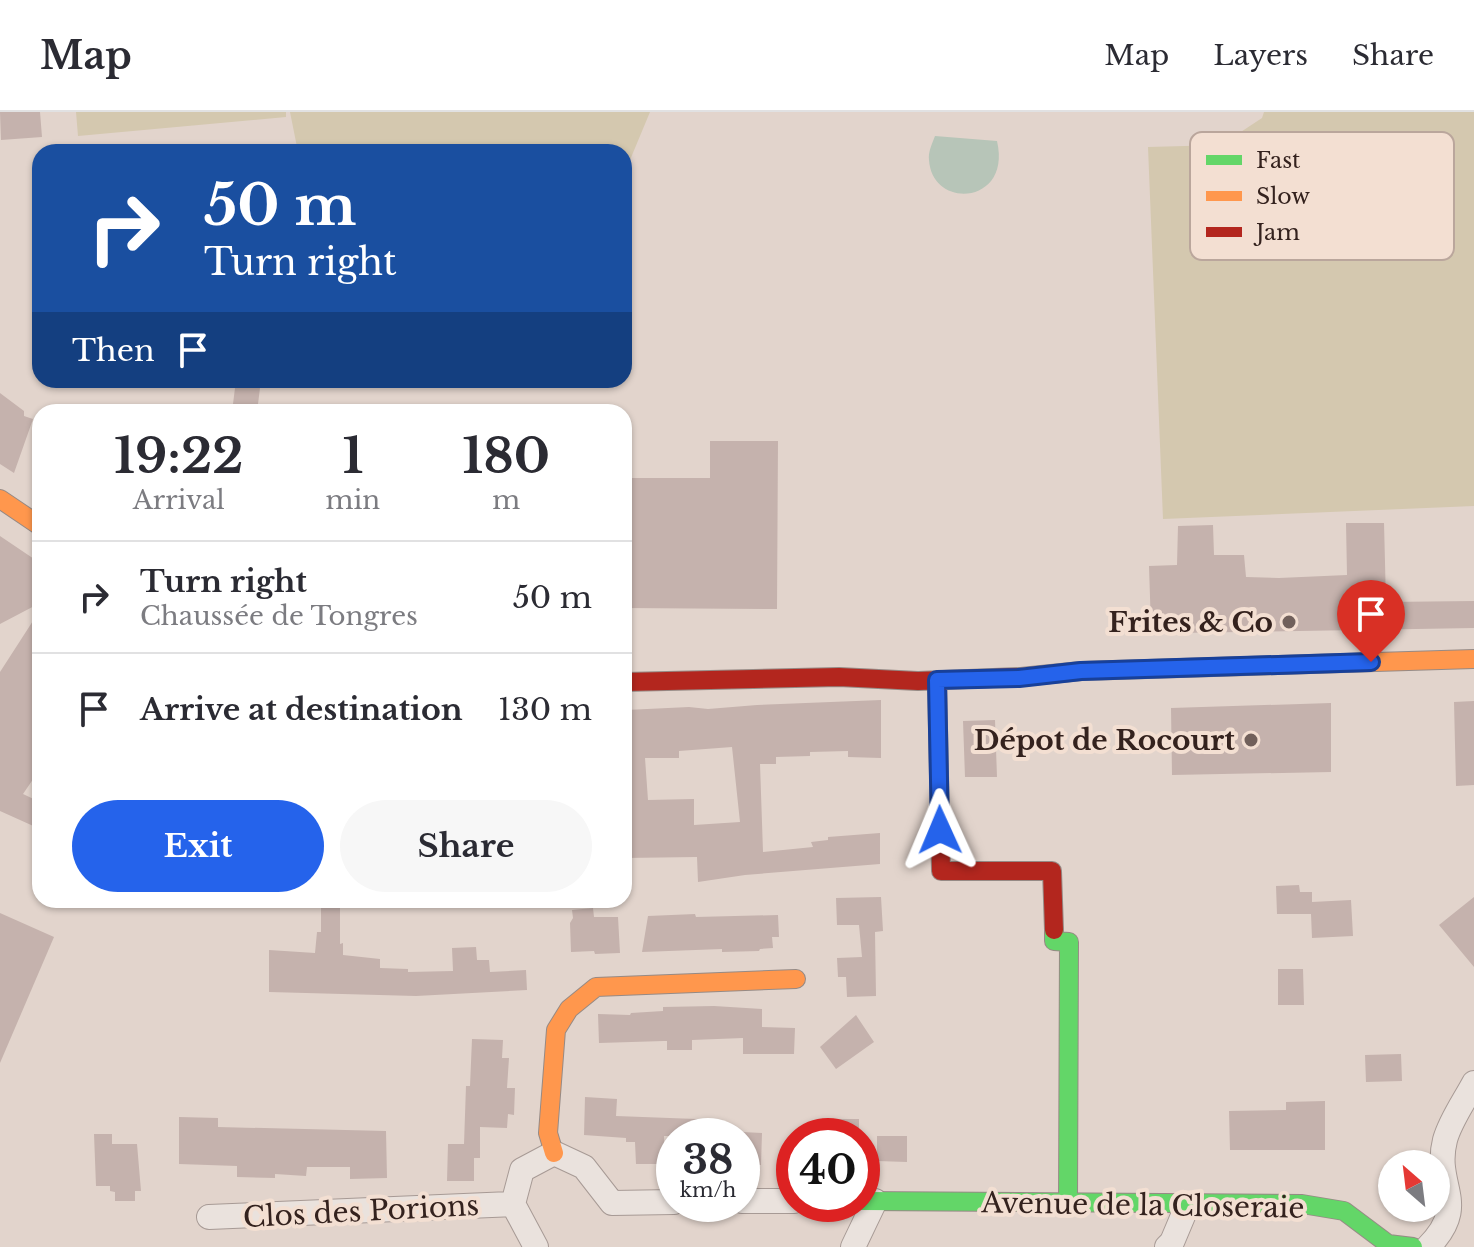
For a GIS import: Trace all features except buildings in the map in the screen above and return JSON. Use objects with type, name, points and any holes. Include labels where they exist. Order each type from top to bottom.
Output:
[{"type":"street","points":[[0,499],[32,521]]},
{"type":"street","points":[[632,682],[839,677],[937,680],[1019,678],[1081,671],[1474,659]]},
{"type":"street","points":[[937,680],[941,871],[1052,871],[1054,941],[1069,942],[1068,1203]]},
{"type":"street","points":[[656,1202],[612,1203],[584,1167],[554,1153],[548,1133],[556,1030],[569,1009],[596,987],[796,979]]},
{"type":"street","points":[[1428,1247],[1440,1234],[1450,1214],[1442,1163],[1445,1138],[1474,1083]]},
{"type":"street","points":[[536,1247],[513,1204],[522,1170],[554,1153]]},
{"type":"street","name":"Avenue de la Closeraie","points":[[880,1201],[1302,1204],[1344,1211],[1388,1244],[1413,1247]]},
{"type":"street","name":"Clos des Porions","points":[[209,1217],[513,1204]]},
{"type":"street","points":[[1167,1247],[1188,1204]]},
{"type":"street","points":[[853,1247],[861,1222]]},
{"type":"shaded area","points":[[76,112],[286,112],[286,117],[78,136]]},
{"type":"shaded area","points":[[290,112],[650,112],[632,155],[632,144],[296,144]]},
{"type":"shaded area","points":[[1264,112],[1474,112],[1474,506],[1163,519],[1148,147],[1190,146],[1190,260],[1454,260],[1454,132],[1241,132],[1262,118]]},
{"type":"shaded area","points":[[935,136],[997,141],[999,162],[993,178],[983,188],[970,193],[956,193],[943,187],[933,176],[929,160]]},
{"type":"traffic: fast","points":[[1054,930],[1054,941],[1069,942],[1068,1203]]},
{"type":"traffic: fast","points":[[880,1201],[1302,1204],[1344,1211],[1388,1244],[1413,1247]]},
{"type":"traffic: slow","points":[[0,499],[32,521]]},
{"type":"traffic: slow","points":[[1021,677],[1081,671],[1474,659]]},
{"type":"traffic: slow","points":[[554,1153],[548,1133],[556,1030],[569,1009],[596,987],[796,979]]},
{"type":"traffic: jam","points":[[632,682],[839,677],[918,681],[1021,677]]},
{"type":"traffic: jam","points":[[937,680],[941,871],[1052,871],[1054,930]]},
{"type":"place","name":"Frites & Co","points":[[1289,622]]},
{"type":"place","name":"Dépot de Rocourt","points":[[1251,740]]},
{"type":"route","points":[[940,830],[937,680],[1019,678],[1081,671],[1371,662]]}]
